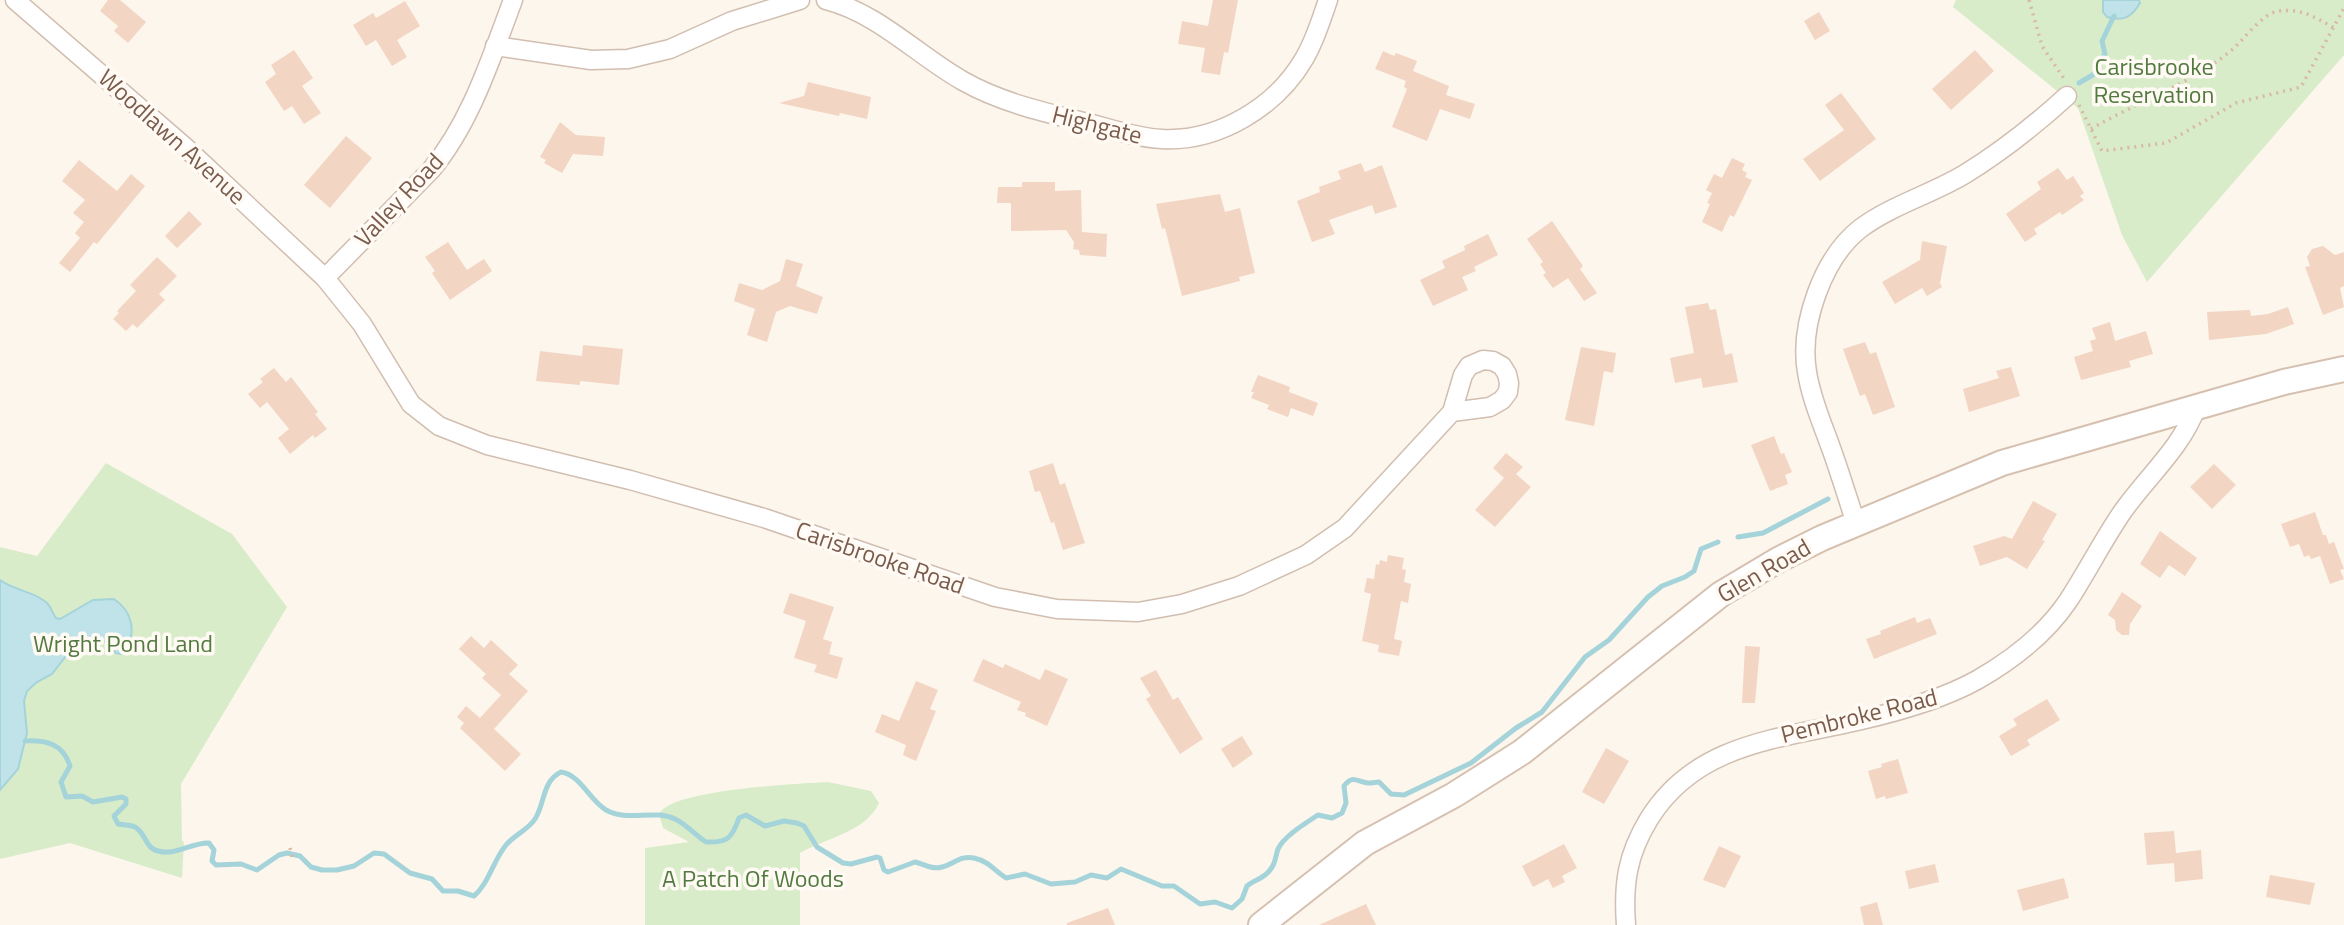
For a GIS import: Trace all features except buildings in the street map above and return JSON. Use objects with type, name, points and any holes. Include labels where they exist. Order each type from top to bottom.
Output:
[{"type":"street","name":"Woodlawn Avenue","points":[[15,0],[184,147],[325,278]]},
{"type":"street","name":"Valley Road","points":[[325,278],[431,170],[446,150],[466,113],[513,0]]},
{"type":"street","points":[[495,46],[592,60],[628,59],[662,51],[732,21],[800,0]]},
{"type":"street","name":"Highgate","points":[[826,0],[871,19],[952,75],[987,92],[1057,115],[1144,137],[1164,139],[1194,137],[1221,129],[1272,98],[1303,63],[1328,0]]},
{"type":"street","points":[[1856,524],[1813,398],[1807,372],[1806,336],[1821,285],[1840,250],[1860,229],[1975,167],[2006,146],[2070,93]]},
{"type":"street","name":"Carisbrooke Road","points":[[325,278],[362,324],[411,404],[428,419],[460,436],[497,448],[715,503],[868,553],[975,592],[1017,603],[1057,609],[1112,612],[1161,609],[1216,595],[1288,564],[1345,528],[1452,412]]},
{"type":"street","name":"Glen Road","points":[[1261,925],[1375,836],[1454,795],[1522,752],[1731,587],[1778,560],[2002,463],[2284,382],[2344,369]]},
{"type":"street","name":"Pembroke Road","points":[[1626,925],[1625,888],[1633,848],[1656,809],[1678,784],[1699,769],[1743,746],[1777,736],[1886,714],[1947,694],[1999,667],[2023,650],[2053,620],[2122,513],[2183,434],[2196,408]]},
{"type":"path","points":[[2029,0],[2042,46],[2102,151],[2166,143],[2235,103],[2301,87],[2344,8]]},
{"type":"path","points":[[2091,129],[2186,80],[2232,49],[2275,12],[2303,11],[2333,28]]},
{"type":"path","points":[[290,848],[293,861]]},
{"type":"green space","name":"Carisbrooke Reservation","points":[[1956,0],[2344,0],[2344,55],[2147,282],[2122,235],[2078,108],[1953,7]]},
{"type":"green space","name":"Wright Pond Land","points":[[106,463],[232,534],[287,607],[181,784],[184,843],[182,878],[70,843],[0,859],[0,547],[37,556]]},
{"type":"green space","name":"A Patch Of Woods","points":[[828,782],[871,791],[879,803],[873,813],[855,828],[800,853],[800,925],[645,925],[645,848],[689,842],[663,828],[659,814],[668,806],[710,793]]},
{"type":"water","points":[[2103,0],[2139,0],[2140,3],[2130,15],[2118,19],[2107,17],[2103,12]]},
{"type":"water","points":[[0,580],[42,599],[56,618],[60,619],[93,600],[114,599],[129,616],[132,629],[126,652],[116,653],[106,642],[101,641],[84,651],[66,656],[52,674],[27,691],[24,701],[27,733],[18,769],[0,790]]},
{"type":"waterway","points":[[2079,83],[2096,73],[2097,64],[2105,54],[2102,41],[2114,16]]},
{"type":"waterway","points":[[1738,537],[1763,533],[1828,499]]},
{"type":"waterway","points":[[25,741],[46,742],[63,752],[70,766],[61,782],[66,797],[82,796],[93,802],[122,797],[126,799],[126,804],[114,816],[118,824],[135,827],[150,847],[158,851],[171,852],[209,843],[214,850],[212,861],[216,865],[241,864],[257,870],[279,855],[287,853],[300,856],[311,867],[337,870],[354,866],[374,853],[384,854],[410,873],[432,879],[443,891],[458,891],[474,896],[484,885],[506,845],[535,819],[550,781],[561,772],[580,783],[606,810],[623,815],[667,816],[679,821],[706,842],[728,838],[739,818],[746,815],[765,826],[784,821],[797,823],[804,826],[817,847],[843,863],[851,864],[877,857],[888,872],[915,862],[938,868],[969,857],[983,861],[1006,878],[1025,874],[1051,884],[1075,882],[1091,875],[1107,878],[1121,869],[1162,886],[1174,886],[1200,904],[1215,902],[1232,908],[1242,899],[1247,886],[1270,870],[1278,849],[1290,835],[1318,815],[1332,818],[1342,813],[1346,803],[1344,786],[1347,782],[1379,782],[1391,794],[1404,795],[1471,763],[1516,728],[1542,712],[1585,657],[1609,640],[1648,597],[1662,586],[1694,571],[1701,549],[1718,542]]}]
